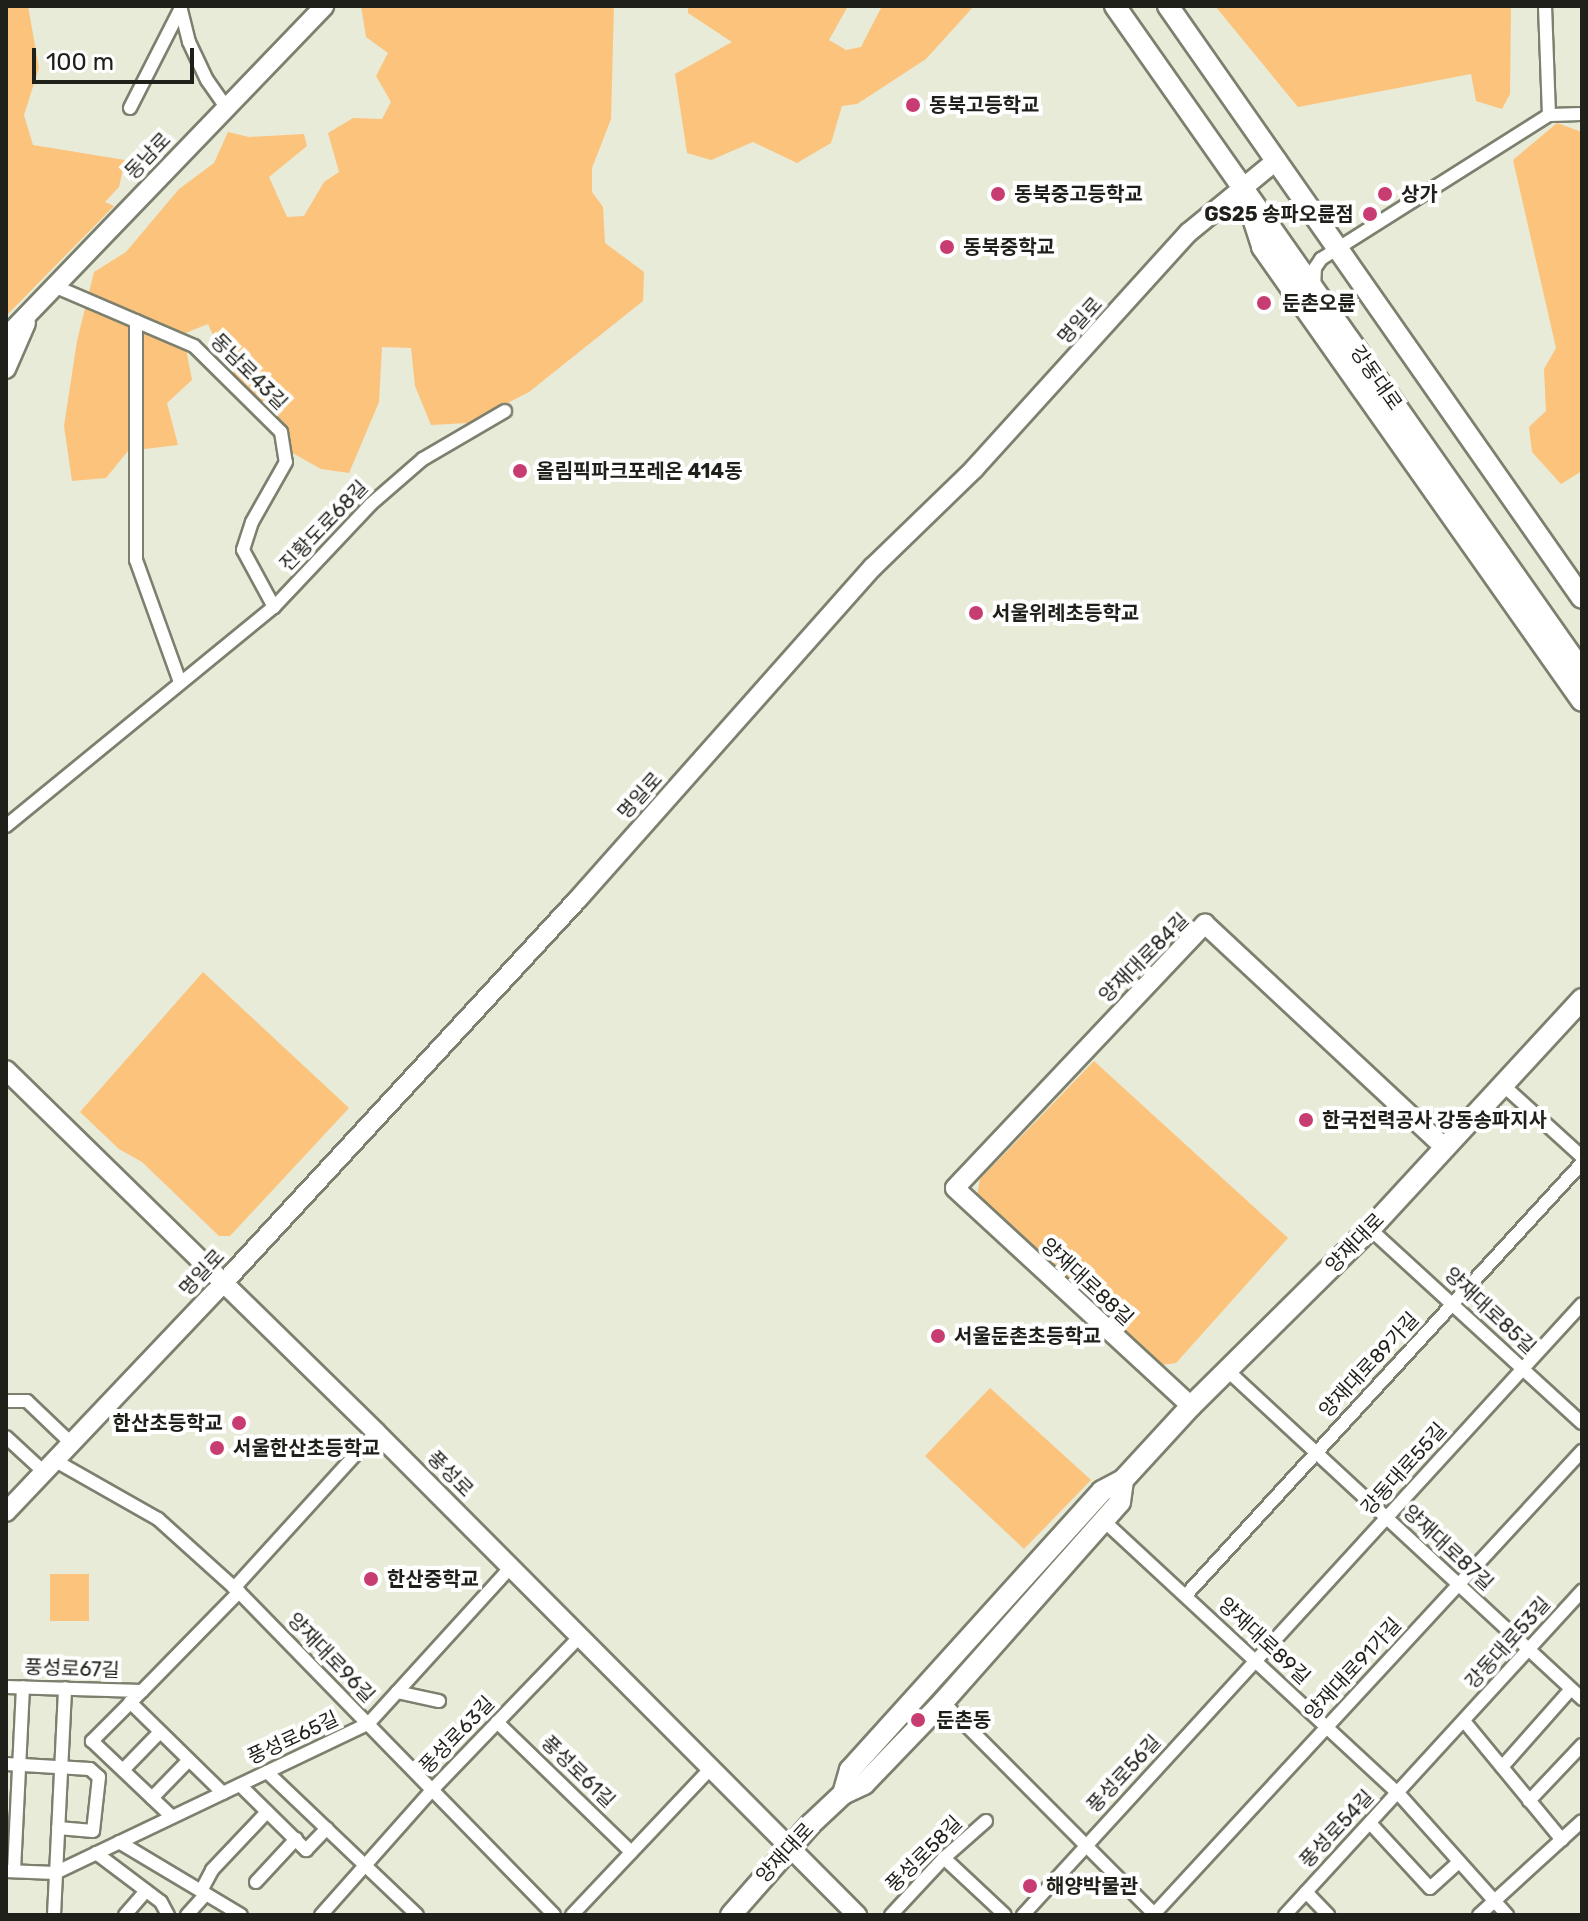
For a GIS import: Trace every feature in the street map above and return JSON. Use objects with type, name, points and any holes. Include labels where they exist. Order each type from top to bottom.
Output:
[{"type":"main road","name":"동남로","points":[[6,337],[324,6]]},
{"type":"main road","points":[[1168,6],[1582,598]]},
{"type":"main road","name":"강동대로","points":[[1117,11],[1582,671]]},
{"type":"main road","name":"명일로","points":[[6,1512],[223,1284],[578,899],[873,567],[982,461],[1188,233],[1277,160]]},
{"type":"main road","points":[[1243,186],[1262,247],[1582,701]]},
{"type":"main road","points":[[6,369],[32,310]]},
{"type":"main road","name":"양재대로84길","points":[[955,1188],[1205,924],[1445,1148]]},
{"type":"main road","name":"양재대로","points":[[843,1794],[850,1770],[1102,1491],[1123,1480],[1191,1406],[1370,1229],[1582,999]]},
{"type":"main road","name":"풍성로","points":[[6,1070],[376,1432],[857,1915]]},
{"type":"main road","name":"양재대로88길","points":[[955,1188],[1191,1406]]},
{"type":"main road","name":"양재대로","points":[[731,1915],[790,1847],[843,1794],[864,1784],[943,1702],[1120,1502],[1123,1480]]},
{"type":"street","points":[[1545,6],[1549,115]]},
{"type":"street","points":[[181,7],[189,42],[226,107]]},
{"type":"street","points":[[130,108],[181,7]]},
{"type":"street","points":[[1314,289],[1315,268],[1321,259],[1549,115],[1582,114]]},
{"type":"street","name":"동남로43길","points":[[54,286],[194,346],[281,432],[286,462],[252,522],[243,550],[274,607]]},
{"type":"street","points":[[136,321],[136,560],[180,682]]},
{"type":"street","name":"진황도로68길","points":[[6,826],[274,607],[371,504],[423,459],[505,411]]},
{"type":"street","points":[[1503,1085],[1582,1160]]},
{"type":"street","name":"양재대로89가길","points":[[1186,1595],[1582,1160]]},
{"type":"street","name":"양재대로85길","points":[[1370,1229],[1582,1423]]},
{"type":"street","name":"강동대로55길","points":[[1255,1660],[1582,1304]]},
{"type":"street","name":"양재대로87길","points":[[1228,1371],[1582,1699]]},
{"type":"street","points":[[6,1401],[27,1401],[71,1443]]},
{"type":"street","name":"풍성로67길","points":[[6,1687],[142,1691],[376,1432]]},
{"type":"street","points":[[6,1437],[49,1465]]},
{"type":"street","name":"양재대로91가길","points":[[1154,1914],[1582,1451]]},
{"type":"street","name":"양재대로96길","points":[[49,1465],[158,1519],[236,1590],[554,1915]]},
{"type":"street","name":"양재대로89길","points":[[1104,1521],[1398,1793],[1507,1915]]},
{"type":"street","name":"풍성로65길","points":[[23,1687],[13,1764],[10,1871],[55,1873],[368,1724],[511,1567]]},
{"type":"street","name":"강동대로53길","points":[[1398,1793],[1582,1591]]},
{"type":"street","name":"풍성로63길","points":[[321,1915],[432,1790],[580,1636]]},
{"type":"street","name":"풍성로56길","points":[[1023,1915],[1255,1660]]},
{"type":"street","points":[[54,1915],[65,1688]]},
{"type":"street","points":[[1502,1767],[1571,1689]]},
{"type":"street","points":[[142,1691],[92,1741],[172,1817]]},
{"type":"street","points":[[397,1692],[439,1701]]},
{"type":"street","points":[[130,1702],[223,1793]]},
{"type":"street","points":[[943,1702],[1154,1914]]},
{"type":"street","points":[[1464,1721],[1562,1840]]},
{"type":"street","name":"풍성로61길","points":[[497,1722],[631,1852]]},
{"type":"street","points":[[123,1770],[160,1732]]},
{"type":"street","points":[[1529,1801],[1582,1745]]},
{"type":"street","points":[[90,1769],[103,1751]]},
{"type":"street","points":[[152,1798],[189,1760]]},
{"type":"street","points":[[13,1764],[90,1769],[99,1777],[93,1831],[58,1828]]},
{"type":"street","points":[[572,1915],[711,1768]]},
{"type":"street","points":[[267,1772],[417,1915]]},
{"type":"street","name":"풍성로65길","points":[[240,1785],[296,1839]]},
{"type":"street","name":"풍성로54길","points":[[1285,1915],[1398,1793]]},
{"type":"street","points":[[187,1915],[204,1893],[212,1870],[267,1812]]},
{"type":"street","name":"풍성로58길","points":[[891,1915],[944,1858],[986,1821]]},
{"type":"street","points":[[1479,1915],[1582,1821]]},
{"type":"street","points":[[1370,1823],[1430,1888],[1459,1862]]},
{"type":"street","points":[[256,1882],[296,1839],[306,1850],[327,1828]]},
{"type":"street","points":[[119,1842],[241,1915]]},
{"type":"street","points":[[96,1853],[161,1902],[168,1915]]},
{"type":"street","points":[[944,1858],[1005,1915]]},
{"type":"street","points":[[125,1915],[146,1891]]},
{"type":"street","name":"풍성로54길","points":[[1306,1892],[1328,1915]]},
{"type":"shaded area","points":[[6,6],[28,6],[39,68],[24,115],[33,145],[125,160],[119,187],[105,202],[114,206],[6,316]]},
{"type":"shaded area","points":[[361,6],[614,6],[611,119],[592,168],[592,192],[603,207],[605,243],[644,272],[643,301],[529,392],[468,423],[431,425],[415,386],[411,348],[382,347],[379,402],[349,473],[321,469],[289,451],[278,419],[243,386],[225,361],[208,324],[183,334],[192,380],[167,403],[178,445],[128,451],[106,478],[72,481],[64,426],[77,341],[94,272],[126,252],[179,189],[214,163],[228,132],[249,137],[304,134],[307,146],[269,177],[287,217],[304,216],[324,182],[339,172],[328,133],[353,118],[382,119],[391,102],[376,76],[388,53],[366,37]]},
{"type":"shaded area","points":[[688,6],[848,6],[829,40],[846,50],[861,47],[882,6],[974,6],[926,59],[857,104],[842,106],[831,143],[797,163],[753,142],[711,160],[687,153],[675,74],[732,42],[688,13]]},
{"type":"shaded area","points":[[1215,6],[1511,6],[1510,94],[1502,109],[1476,101],[1471,74],[1298,107]]},
{"type":"shaded area","points":[[1557,123],[1582,132],[1582,471],[1561,484],[1532,452],[1529,427],[1546,411],[1544,369],[1556,348],[1513,160]]},
{"type":"shaded area","points":[[203,972],[349,1108],[230,1236],[219,1236],[142,1162],[119,1149],[80,1112]]},
{"type":"shaded area","points":[[1094,1061],[1288,1238],[1176,1363],[1161,1365],[977,1196],[980,1179]]},
{"type":"shaded area","points":[[990,1388],[1091,1480],[1024,1549],[925,1456]]},
{"type":"shaded area","points":[[50,1574],[89,1574],[89,1621],[50,1621]]},
{"type":"place","name":"동북고등학교","points":[[913,105]]},
{"type":"place","name":"동북중고등학교","points":[[998,194]]},
{"type":"place","name":"상가","points":[[1385,194]]},
{"type":"place","name":"GS25 송파오륜점","points":[[1370,214]]},
{"type":"place","name":"동북중학교","points":[[947,247]]},
{"type":"place","name":"둔촌오륜","points":[[1264,303]]},
{"type":"place","name":"올림픽파크포레온 414동","points":[[520,471]]},
{"type":"place","name":"서울위례초등학교","points":[[976,613]]},
{"type":"place","name":"한국전력공사 강동송파지사","points":[[1306,1120]]},
{"type":"place","name":"서울둔촌초등학교","points":[[938,1336]]},
{"type":"place","name":"한산초등학교","points":[[239,1423]]},
{"type":"place","name":"서울한산초등학교","points":[[217,1448]]},
{"type":"place","name":"한산중학교","points":[[371,1579]]},
{"type":"place","name":"둔촌동","points":[[918,1720]]},
{"type":"place","name":"해양박물관","points":[[1030,1886]]}]
